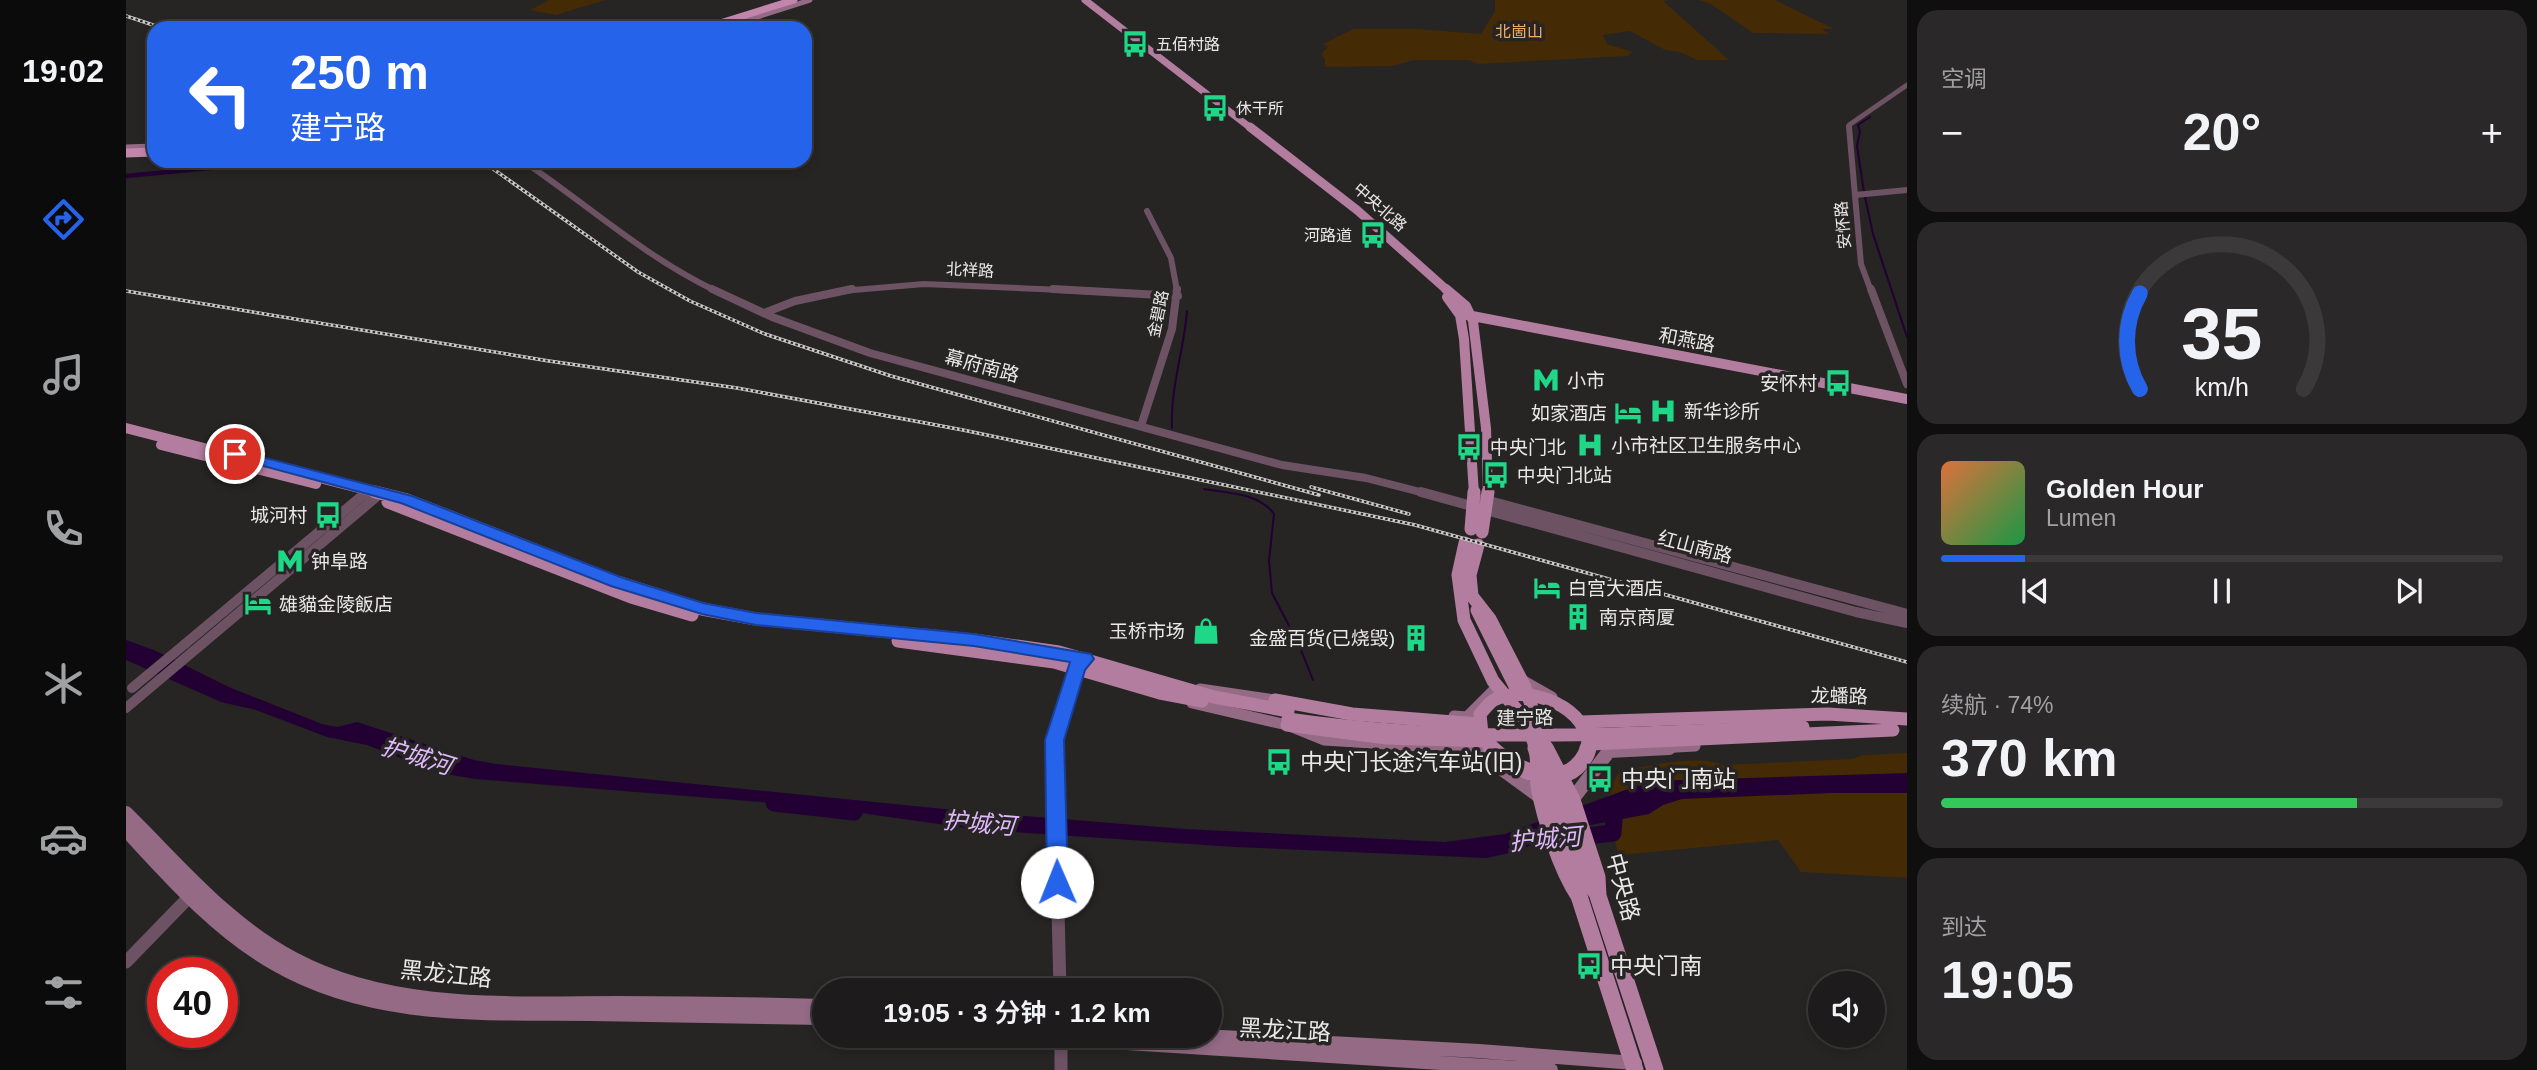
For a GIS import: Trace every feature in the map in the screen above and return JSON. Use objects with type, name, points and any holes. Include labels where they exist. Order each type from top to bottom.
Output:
[{"type":"highway","points":[[726,21],[794,0]]},
{"type":"highway","points":[[737,21],[803,0]]},
{"type":"highway","points":[[129,152],[147,151]]},
{"type":"main road","points":[[720,21],[785,0]]},
{"type":"main road","points":[[745,21],[810,0]]},
{"type":"main road","name":"中央北路","points":[[1080,0],[1358,218],[1433,282],[1467,318]]},
{"type":"main road","name":"中央北路","points":[[1086,0],[1357,210],[1466,306],[1467,318]]},
{"type":"main road","points":[[1467,318],[1475,481],[1474,537]]},
{"type":"main road","points":[[1467,318],[1487,455],[1488,504],[1458,575],[1485,640],[1511,689],[1553,702],[1581,722],[1591,744],[1589,755],[1582,765],[1570,772],[1549,774],[1510,763],[1486,741],[1479,724],[1480,714],[1486,706],[1511,689]]},
{"type":"main road","name":"和燕路","points":[[1467,318],[1907,401]]},
{"type":"main road","name":"建宁路","points":[[126,428],[371,495],[670,610],[739,625],[1005,653],[1113,668],[1287,718]]},
{"type":"main road","name":"建宁路","points":[[126,436],[371,495]]},
{"type":"main road","points":[[1466,596],[1464,620],[1511,689],[1586,716],[1738,711],[1771,716]]},
{"type":"main road","points":[[1466,596],[1490,619],[1511,689]]},
{"type":"main road","name":"建宁路","points":[[1081,663],[1160,693],[1287,718],[1377,731],[1510,738],[1841,722],[1900,725]]},
{"type":"main road","points":[[1180,687],[1240,693],[1318,712],[1393,720],[1479,724]]},
{"type":"main road","points":[[1275,700],[1466,716],[1511,689]]},
{"type":"main road","name":"中央路","points":[[1511,689],[1539,756],[1539,785],[1548,817],[1575,855],[1598,895],[1644,1066]]},
{"type":"main road","name":"中央路","points":[[1511,689],[1572,800],[1577,818],[1575,855],[1566,876],[1579,896],[1644,1066]]},
{"type":"main road","name":"龙蟠路","points":[[1725,718],[1828,714],[1900,725]]},
{"type":"main road","points":[[1287,718],[1323,732],[1437,741],[1486,741]]},
{"type":"main road","points":[[1287,718],[1324,740],[1476,750],[1543,799]]},
{"type":"main road","points":[[1581,722],[1725,718]]},
{"type":"main road","points":[[1572,800],[1609,751],[1732,743],[1900,725]]},
{"type":"main road","points":[[1591,744],[1789,736]]},
{"type":"main road","points":[[1549,774],[1575,855]]},
{"type":"main road","name":"黑龙江路","points":[[126,813],[202,886],[215,903],[251,932],[293,959],[332,976],[383,990],[466,1002],[812,1006]]},
{"type":"main road","name":"黑龙江路","points":[[126,830],[189,896],[253,950],[286,970],[326,987],[377,1002],[460,1013],[812,1018]]},
{"type":"main road","name":"黑龙江路","points":[[1222,1037],[1479,1051],[1644,1066]]},
{"type":"main road","name":"黑龙江路","points":[[1214,1048],[1551,1070]]},
{"type":"street","name":"安怀路","points":[[1907,85],[1849,125],[1861,264],[1907,384]]},
{"type":"street","name":"幕府南路","points":[[533,168],[584,203],[648,254],[681,274],[768,315],[870,353],[1282,465],[1342,473],[1474,501]]},
{"type":"street","points":[[1855,195],[1907,190]]},
{"type":"street","name":"金碧路","points":[[1142,426],[1177,299],[1176,272],[1147,211]]},
{"type":"street","name":"北祥路","points":[[768,315],[804,302],[849,294],[929,288],[1177,299]]},
{"type":"street","points":[[129,690],[371,495]]},
{"type":"street","points":[[126,708],[371,495]]},
{"type":"street","name":"红山南路","points":[[1474,501],[1856,612],[1907,624]]},
{"type":"street","points":[[1488,504],[1907,614]]},
{"type":"street","points":[[1060,978],[1054,740],[1081,663]]},
{"type":"street","points":[[126,962],[189,896],[202,886]]},
{"type":"street","points":[[1061,1048],[1061,1070]]},
{"type":"green space","points":[[549,0],[605,0],[556,15],[530,10]]},
{"type":"green space","name":"北崮山","points":[[1495,0],[1669,0],[1663,1],[1729,60],[1697,60],[1680,52],[1665,50],[1630,31],[1603,35],[1607,44],[1633,52],[1627,56],[1478,64],[1469,60],[1414,60],[1392,66],[1325,67],[1325,59],[1321,54],[1328,47],[1323,44],[1353,29],[1416,29],[1481,34],[1495,11]]},
{"type":"green space","points":[[1699,0],[1775,0],[1834,29],[1822,29],[1829,34],[1753,33],[1711,4]]},
{"type":"green space","points":[[1907,753],[1907,878],[1801,872],[1778,840],[1619,855],[1613,835],[1608,831],[1608,798],[1620,771],[1687,761],[1723,765],[1852,759],[1863,755]]},
{"type":"water","points":[[126,640],[156,651],[231,688],[322,724],[337,727],[357,722],[474,760],[964,811],[1185,829],[1445,842],[1505,834],[1650,781],[1907,773],[1907,793],[1682,799],[1663,805],[1649,814],[1585,826],[1487,858],[1235,847],[981,830],[811,806],[475,779],[440,773],[367,745],[327,737],[256,710],[221,702],[126,660]]},
{"type":"waterway","points":[[1864,192],[1857,146],[1860,131],[1858,125],[1870,117]]},
{"type":"waterway","points":[[126,176],[210,168]]},
{"type":"waterway","points":[[1865,197],[1873,234],[1907,337]]},
{"type":"waterway","points":[[1172,428],[1173,399],[1187,311]]},
{"type":"waterway","points":[[1204,489],[1252,498],[1268,507],[1274,514],[1269,561],[1272,593],[1299,645],[1313,680]]},
{"type":"waterway","name":"护城河","points":[[774,803],[854,812]]},
{"type":"waterway","name":"护城河","points":[[1577,837],[1613,833],[1615,804]]},
{"type":"railway","points":[[126,16],[147,23]]},
{"type":"railway","points":[[492,168],[638,272],[690,301],[765,334],[891,376],[1319,495]]},
{"type":"railway","points":[[126,291],[549,361],[737,388],[963,430],[1415,525],[1907,662]]},
{"type":"railway","points":[[1311,487],[1409,514]]},
{"type":"place","name":"五佰村路","points":[[1135,44]]},
{"type":"place","name":"休干所","points":[[1215,108]]},
{"type":"place","name":"河路道","points":[[1373,235]]},
{"type":"place","name":"小市","points":[[1546,380]]},
{"type":"place","name":"安怀村","points":[[1838,383]]},
{"type":"place","name":"新华诊所","points":[[1663,411]]},
{"type":"place","name":"如家酒店","points":[[1628,413]]},
{"type":"place","name":"小市社区卫生服务中心","points":[[1590,445]]},
{"type":"place","name":"中央门北","points":[[1469,447]]},
{"type":"place","name":"中央门北站","points":[[1496,475]]},
{"type":"place","name":"城河村","points":[[328,515]]},
{"type":"place","name":"钟阜路","points":[[290,561]]},
{"type":"place","name":"白宫大酒店","points":[[1547,588]]},
{"type":"place","name":"雄貓金陵飯店","points":[[258,604]]},
{"type":"place","name":"南京商厦","points":[[1578,617]]},
{"type":"place","name":"玉桥市场","points":[[1206,631]]},
{"type":"place","name":"金盛百货(已烧毁)","points":[[1416,638]]},
{"type":"place","name":"中央门长途汽车站(旧)","points":[[1279,762]]},
{"type":"place","name":"中央门南站","points":[[1600,779]]},
{"type":"place","name":"中央门南","points":[[1589,966]]},
{"type":"route","points":[[235,454],[407,500],[617,582],[702,609],[756,619],[974,640],[1059,652],[1085,659],[1076,667],[1054,740],[1057,882]]}]
